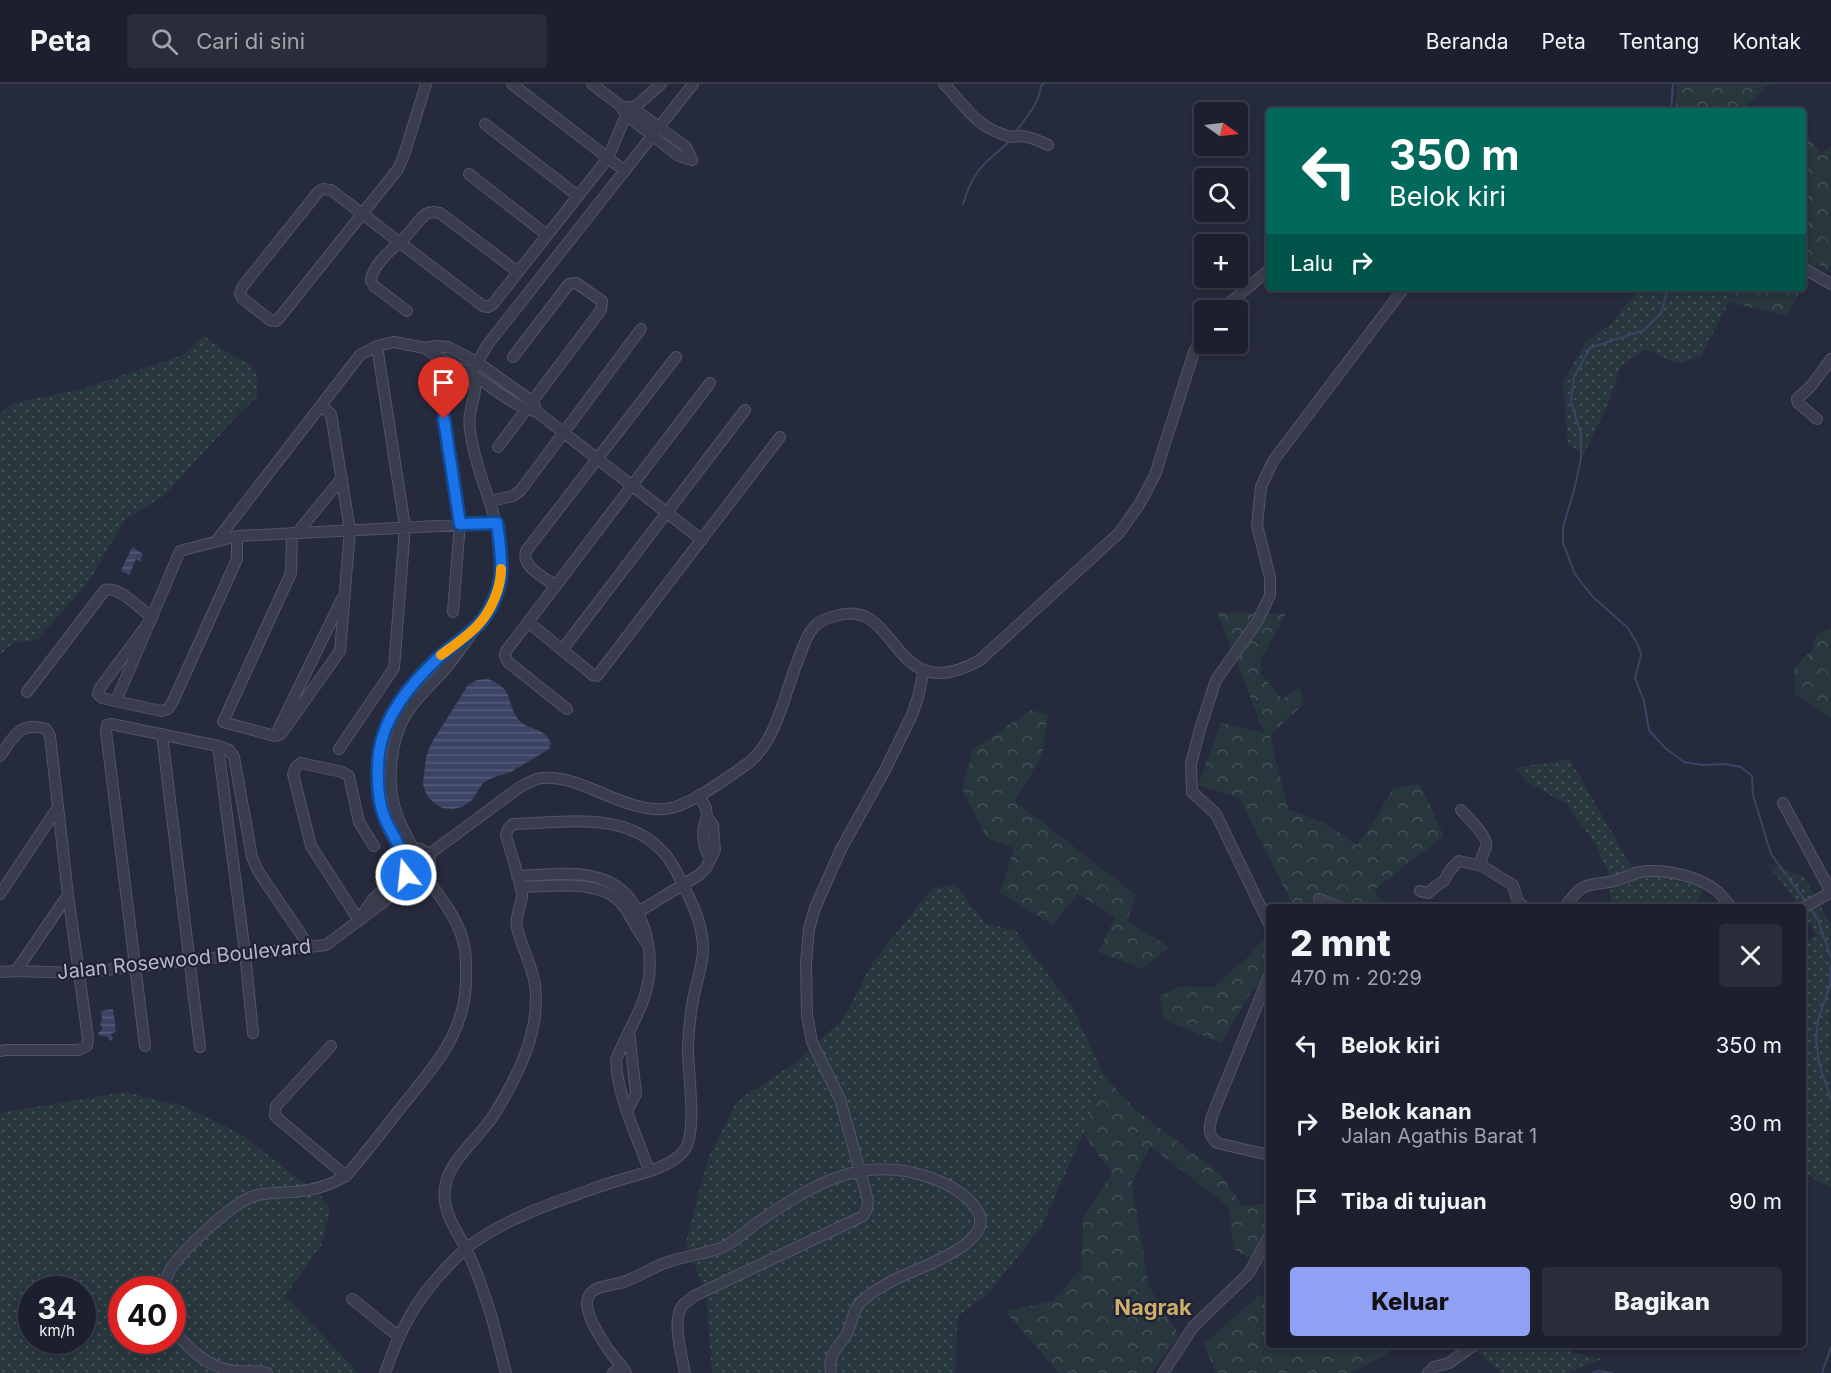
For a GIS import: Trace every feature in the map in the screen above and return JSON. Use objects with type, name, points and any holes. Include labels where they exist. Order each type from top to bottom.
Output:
[{"type":"street","points":[[426,84],[405,155],[398,169],[362,214],[276,321],[270,320],[242,298],[240,293],[243,286],[319,191],[323,189],[330,190],[362,214],[398,243],[483,306],[488,307],[493,304],[608,158],[627,110],[661,84]]},
{"type":"street","points":[[512,84],[625,171]]},
{"type":"street","points":[[592,84],[656,131]]},
{"type":"street","points":[[413,848],[396,814],[392,794],[392,754],[398,731],[417,700],[447,667],[489,609],[497,592],[501,574],[497,523],[474,457],[470,432],[475,388],[471,373],[488,344],[693,84]]},
{"type":"street","points":[[944,84],[966,111],[989,129],[1011,137],[1022,136],[1048,145]]},
{"type":"street","points":[[485,124],[578,196]]},
{"type":"street","points":[[469,174],[547,235]]},
{"type":"street","points":[[407,311],[374,286],[371,274],[390,249],[426,214],[433,211],[440,213],[518,272]]},
{"type":"street","points":[[1806,270],[1831,284]]},
{"type":"street","points":[[1233,300],[1266,272]]},
{"type":"street","points":[[498,447],[532,408],[602,310],[602,302],[576,283],[569,284],[513,357]]},
{"type":"street","points":[[1266,918],[1216,814],[1192,792],[1191,764],[1216,680],[1257,622],[1270,595],[1270,577],[1257,525],[1262,486],[1273,461],[1402,291]]},
{"type":"street","points":[[491,501],[513,496],[520,491],[641,329]]},
{"type":"street","points":[[217,540],[360,355],[377,346],[394,342],[432,350],[532,408]]},
{"type":"street","points":[[339,749],[394,668],[405,527],[377,346]]},
{"type":"street","points":[[432,350],[448,347],[477,362],[532,408],[702,540]]},
{"type":"street","points":[[432,350],[460,524],[453,612]]},
{"type":"street","points":[[428,855],[520,787],[537,779],[555,778],[572,782],[632,805],[649,808],[665,809],[684,804],[749,762],[764,745],[781,710],[804,645],[814,627],[826,619],[852,613],[865,615],[876,623],[904,657],[923,672],[945,674],[962,670],[980,660],[1119,534],[1139,505],[1155,475],[1194,352]]},
{"type":"street","points":[[556,586],[526,563],[524,557],[526,551],[676,357]]},
{"type":"street","points":[[1817,419],[1798,403],[1797,399],[1811,386],[1831,359]]},
{"type":"street","points":[[567,709],[508,662],[505,656],[506,651],[710,383]]},
{"type":"street","points":[[321,406],[331,414],[342,478],[350,530],[340,651],[281,734],[275,736],[223,722],[291,573],[295,533],[342,478]]},
{"type":"street","points":[[562,650],[745,410]]},
{"type":"street","points":[[528,622],[597,676],[780,437]]},
{"type":"street","points":[[116,701],[180,552],[237,536],[497,523]]},
{"type":"street","points":[[152,618],[100,688],[98,694],[102,698],[161,711],[168,709],[237,559],[237,536]]},
{"type":"street","points":[[27,692],[105,590],[111,588],[118,591],[152,618]]},
{"type":"street","points":[[275,736],[345,592]]},
{"type":"street","points":[[402,855],[384,818],[380,795],[380,752],[386,727],[395,708],[407,692],[438,658],[478,625]]},
{"type":"street","points":[[685,1373],[678,1336],[678,1317],[682,1306],[694,1296],[863,1216],[867,1209],[868,1200],[840,1099],[812,1042],[807,1014],[806,963],[809,929],[815,908],[841,849],[885,770],[912,715],[923,672]]},
{"type":"street","points":[[145,1046],[107,726],[111,724],[162,734],[228,750],[234,757],[252,856],[258,871],[309,946]]},
{"type":"street","points":[[0,756],[22,728],[38,726],[46,729],[50,736],[68,895],[88,1038],[87,1046],[79,1050],[0,1051]]},
{"type":"street","points":[[162,734],[200,1047]]},
{"type":"street","points":[[218,746],[253,1033]]},
{"type":"street","points":[[358,919],[311,846],[293,774],[296,767],[302,764],[342,772],[349,776],[360,822],[374,846]]},
{"type":"street","points":[[633,915],[699,875],[711,859],[715,850],[713,825],[699,795]]},
{"type":"street","points":[[1783,803],[1831,892],[1806,906]]},
{"type":"street","points":[[0,894],[58,807]]},
{"type":"street","points":[[1461,810],[1486,842],[1481,856],[1482,866]]},
{"type":"street","points":[[385,1373],[398,1336],[415,1305],[466,1249],[490,1233],[533,1211],[662,1167],[682,1153],[689,1144],[692,1131],[688,1056],[689,1028],[703,953],[698,913],[665,853],[652,841],[617,824],[599,822],[513,824],[506,835],[522,894],[517,927],[531,965],[536,1008],[522,1064],[509,1092],[482,1134],[456,1162],[447,1177],[445,1207],[466,1249],[490,1310],[506,1373]]},
{"type":"street","points":[[413,848],[421,849],[428,855],[430,865],[420,877],[407,874],[400,864],[402,855],[413,848]]},
{"type":"street","points":[[1420,891],[1428,893],[1444,881],[1459,861],[1482,866],[1513,885],[1520,903]]},
{"type":"street","points":[[1567,904],[1585,885],[1614,881],[1647,871],[1685,875],[1717,891],[1729,904]]},
{"type":"street","name":"Jalan Rosewood Boulevard","points":[[0,972],[79,973],[326,945],[381,903],[407,874]]},
{"type":"street","points":[[167,1276],[190,1248],[235,1207],[251,1197],[267,1193],[317,1189],[346,1176],[441,1057],[454,1034],[463,1010],[467,985],[463,941],[444,902],[424,875]]},
{"type":"street","points":[[519,882],[587,886],[613,895],[646,932],[650,963],[649,982],[616,1060],[627,1111],[650,1170]]},
{"type":"street","points":[[16,971],[68,895]]},
{"type":"street","points":[[1319,898],[1333,904]]},
{"type":"street","points":[[1266,983],[1209,1128],[1211,1137],[1217,1143],[1266,1154]]},
{"type":"street","points":[[627,1111],[636,1094],[629,1031]]},
{"type":"street","points":[[331,1046],[276,1106],[275,1116],[346,1176]]},
{"type":"street","points":[[613,1373],[624,1369],[602,1338],[589,1313],[587,1299],[591,1292],[598,1288],[620,1284],[650,1268],[723,1247],[807,1191],[860,1170],[893,1168],[937,1179],[947,1184],[967,1198],[978,1212],[981,1221],[972,1237],[947,1257],[901,1277],[859,1303],[846,1336],[831,1356],[831,1373]]},
{"type":"street","points":[[1163,1373],[1193,1328],[1249,1273],[1266,1242]]},
{"type":"street","points":[[352,1299],[398,1336]]},
{"type":"street","points":[[186,1344],[203,1359],[218,1367],[234,1371],[267,1373]]},
{"type":"street","points":[[1428,1373],[1432,1368],[1449,1364],[1470,1348]]},
{"type":"green space","points":[[1677,84],[1769,84],[1745,108],[1675,108]]},
{"type":"green space","points":[[1806,134],[1821,153],[1831,147],[1831,273],[1817,263],[1806,283]]},
{"type":"green space","points":[[1731,291],[1729,302],[1701,356],[1678,364],[1645,349],[1621,366],[1608,405],[1583,455],[1568,444],[1563,383],[1586,341],[1612,323],[1636,292]]},
{"type":"green space","points":[[1731,291],[1801,291],[1787,316],[1729,302]]},
{"type":"green space","points":[[204,336],[233,356],[250,364],[258,377],[257,397],[164,496],[124,521],[88,583],[38,639],[11,645],[0,655],[0,414],[13,403],[82,389],[183,355]]},
{"type":"green space","points":[[1217,612],[1286,614],[1260,661],[1262,675],[1282,699],[1300,687],[1304,704],[1270,735],[1288,809],[1327,824],[1357,845],[1393,788],[1420,784],[1444,836],[1374,890],[1385,904],[1292,904],[1240,799],[1198,785],[1221,723],[1264,733]]},
{"type":"green space","points":[[1831,628],[1831,719],[1795,694],[1794,667],[1812,651],[1816,634]]},
{"type":"green space","points":[[1031,710],[1048,715],[1042,756],[1015,801],[1136,895],[1127,920],[1169,947],[1143,969],[1098,952],[1115,917],[1078,894],[1053,925],[1000,893],[1014,848],[987,838],[962,789],[973,749]]},
{"type":"green space","points":[[1570,759],[1631,866],[1709,878],[1696,904],[1611,904],[1610,877],[1594,842],[1567,804],[1527,782],[1515,768]]},
{"type":"green space","points":[[1765,862],[1804,877],[1831,925],[1831,1188],[1806,1174],[1806,941],[1817,936],[1806,920],[1806,904],[1796,904]]},
{"type":"green space","points":[[955,884],[985,923],[1016,931],[1072,1007],[1105,1077],[1083,1134],[1042,1226],[989,1293],[958,1316],[955,1373],[712,1373],[706,1293],[686,1243],[709,1157],[737,1101],[793,1064],[843,1019],[873,962],[932,889]]},
{"type":"green space","points":[[1266,936],[1266,987],[1253,988],[1221,1043],[1164,1020],[1159,996],[1181,986],[1213,987],[1248,957]]},
{"type":"green space","points":[[1105,1077],[1136,1110],[1219,1173],[1243,1206],[1266,1203],[1266,1268],[1233,1248],[1229,1207],[1150,1146],[1132,1184],[1149,1287],[1179,1335],[1152,1373],[1059,1373],[1005,1311],[1053,1301],[1081,1269],[1083,1219],[1112,1173],[1083,1134]]},
{"type":"green space","points":[[125,1092],[183,1106],[239,1133],[319,1194],[330,1210],[322,1244],[285,1296],[359,1373],[0,1373],[0,1113]]},
{"type":"green space","points":[[1259,1295],[1266,1296],[1266,1348],[1389,1348],[1388,1354],[1351,1373],[1216,1373],[1204,1344]]},
{"type":"green space","points":[[1473,1348],[1569,1348],[1572,1352],[1601,1359],[1569,1373],[1501,1373]]},
{"type":"water","points":[[132,547],[143,554],[140,561],[136,559],[129,575],[121,571]]},
{"type":"water","points":[[488,679],[506,691],[514,712],[522,723],[548,737],[551,743],[549,749],[511,772],[483,783],[472,800],[462,807],[442,808],[427,796],[423,784],[426,757],[431,744],[468,685],[477,680]]},
{"type":"water","points":[[113,1009],[116,1031],[111,1034],[113,1038],[111,1041],[98,1033],[103,1029],[100,1024],[101,1011]]},
{"type":"waterway","points":[[1015,133],[1035,105],[1041,86],[1044,84]]},
{"type":"waterway","points":[[1671,108],[1673,84]]},
{"type":"waterway","points":[[963,204],[976,174],[1010,140]]},
{"type":"waterway","points":[[1667,291],[1661,313],[1644,330],[1590,348],[1574,377],[1571,401],[1581,435],[1581,459],[1563,528],[1563,543],[1575,574],[1592,596],[1628,628],[1638,645],[1641,655],[1635,678],[1644,701],[1649,730],[1665,748],[1684,762],[1741,767],[1752,776],[1753,795],[1771,854],[1807,903]]},
{"type":"waterway","points":[[1810,908],[1818,920],[1831,958]]},
{"type":"waterway","points":[[1831,964],[1830,985],[1818,1020],[1816,1040],[1819,1063],[1831,1100]]},
{"type":"waterway","points":[[1822,1373],[1831,1347]]},
{"type":"waterway","points":[[1593,1373],[1598,1371],[1612,1373]]},
{"type":"slow traffic","points":[[441,655],[478,625],[497,592],[501,569]]},
{"type":"district","name":"Nagrak","points":[[1153,1307]]},
{"type":"route","points":[[406,875],[400,864],[402,855],[384,818],[380,795],[378,772],[386,727],[395,708],[407,692],[438,658],[478,625],[497,592],[501,574],[497,523],[460,524],[444,419]]}]
